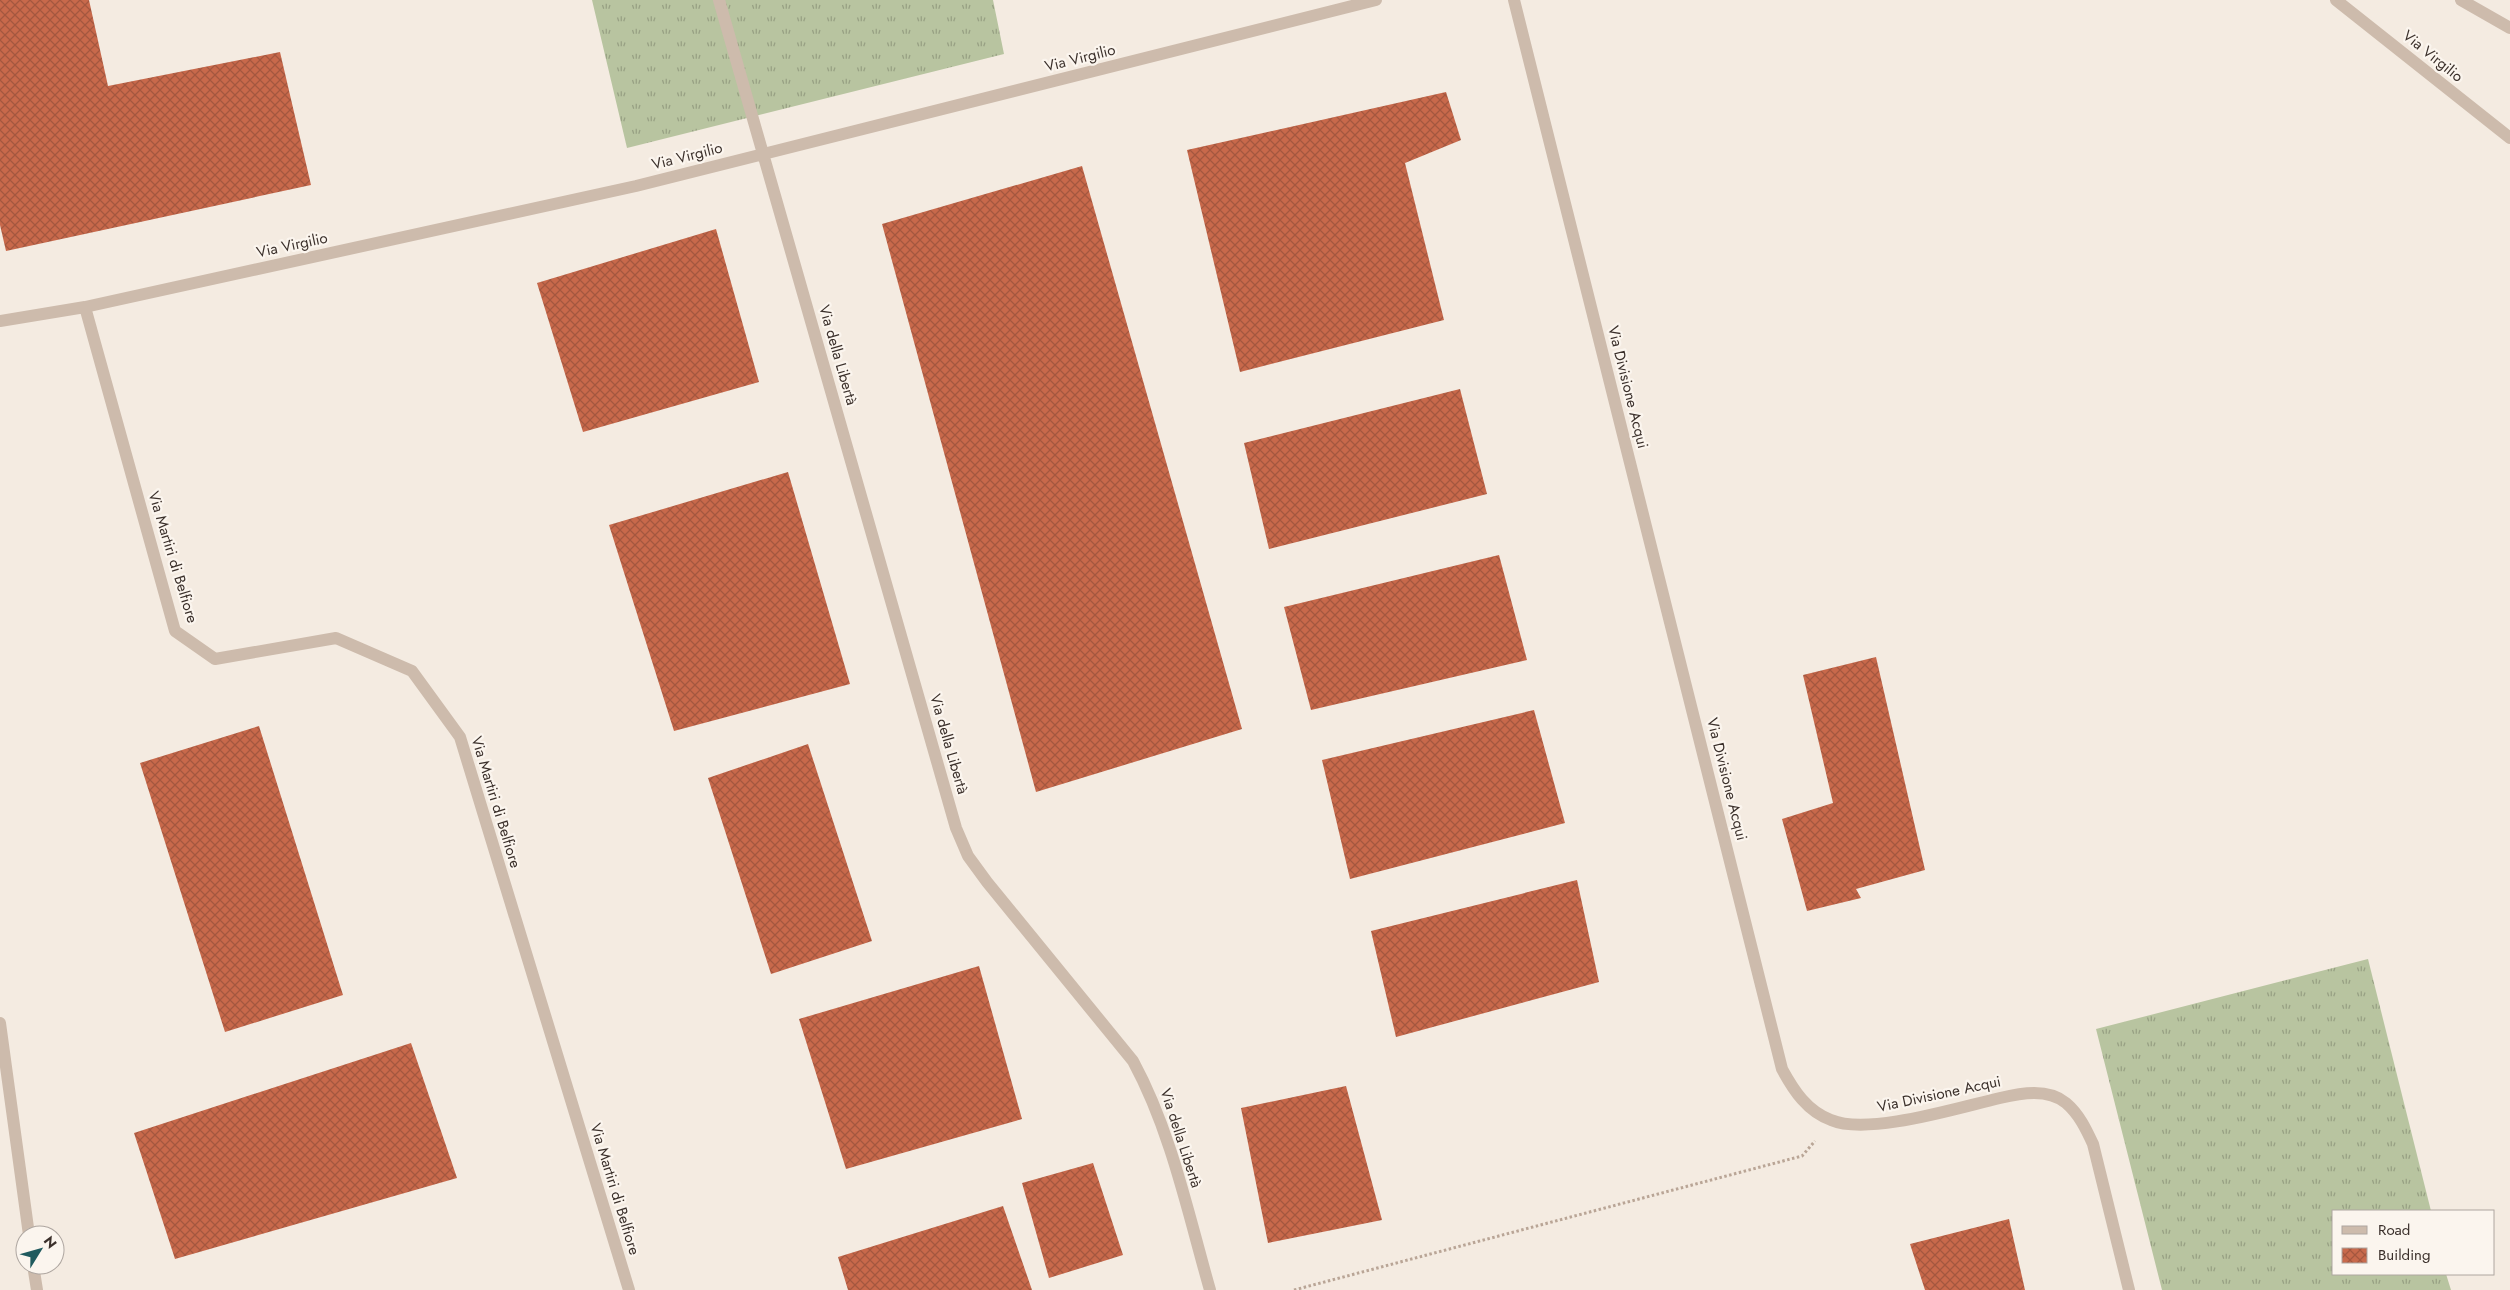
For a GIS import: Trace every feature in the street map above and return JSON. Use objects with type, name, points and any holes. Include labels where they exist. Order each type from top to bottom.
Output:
[{"type":"street","name":"Via della Libertà","points":[[719,0],[956,828],[968,856],[986,882],[1133,1061],[1150,1092],[1165,1135],[1210,1290]]},
{"type":"street","name":"Via Virgilio","points":[[0,321],[85,307],[636,186],[1376,0]]},
{"type":"street","name":"Via Divisione Acqui","points":[[1514,0],[1782,1069],[1793,1090],[1811,1109],[1832,1121],[1859,1124],[1884,1123],[2019,1094],[2045,1094],[2066,1102],[2083,1122],[2092,1144],[2129,1290]]},
{"type":"street","name":"Via Virgilio","points":[[2336,0],[2510,138]]},
{"type":"street","points":[[2461,0],[2510,28]]},
{"type":"street","name":"Via Martiri di Belfiore","points":[[85,307],[175,631],[215,659],[336,638],[412,671],[460,737],[629,1290]]},
{"type":"street","points":[[0,1023],[28,1225]]},
{"type":"street","points":[[35,1275],[37,1290]]},
{"type":"path","points":[[1294,1290],[1802,1156],[1832,1121]]},
{"type":"green space","points":[[592,0],[993,0],[1004,54],[627,148]]},
{"type":"green space","points":[[2368,959],[2431,1210],[2332,1210],[2332,1275],[2446,1275],[2451,1290],[2162,1290],[2096,1029]]},
{"type":"building","points":[[0,0],[89,0],[108,86],[280,52],[311,185],[6,251],[0,225]]},
{"type":"building","points":[[1446,92],[1461,140],[1405,163],[1444,320],[1240,372],[1187,150]]},
{"type":"building","points":[[1082,166],[1242,729],[1036,792],[882,224]]},
{"type":"building","points":[[716,229],[759,382],[583,432],[537,283]]},
{"type":"building","points":[[1460,389],[1487,494],[1269,549],[1244,443]]},
{"type":"building","points":[[788,472],[850,684],[674,731],[609,525]]},
{"type":"building","points":[[1499,555],[1527,660],[1311,710],[1284,607]]},
{"type":"building","points":[[1876,657],[1925,870],[1856,889],[1861,898],[1807,911],[1782,819],[1833,803],[1803,675]]},
{"type":"building","points":[[1534,710],[1565,823],[1350,879],[1322,760]]},
{"type":"building","points":[[259,726],[343,995],[225,1032],[140,763]]},
{"type":"building","points":[[808,744],[872,941],[771,974],[708,778]]},
{"type":"building","points":[[1577,880],[1599,982],[1396,1037],[1371,931]]},
{"type":"building","points":[[979,966],[1022,1119],[846,1169],[799,1019]]},
{"type":"building","points":[[411,1043],[457,1178],[175,1259],[134,1133]]},
{"type":"building","points":[[1346,1086],[1382,1220],[1268,1243],[1241,1108]]},
{"type":"building","points":[[1093,1163],[1123,1255],[1049,1278],[1022,1183]]},
{"type":"building","points":[[1003,1206],[1032,1290],[848,1290],[838,1257]]},
{"type":"building","points":[[2009,1219],[2025,1290],[1925,1290],[1910,1244]]}]
